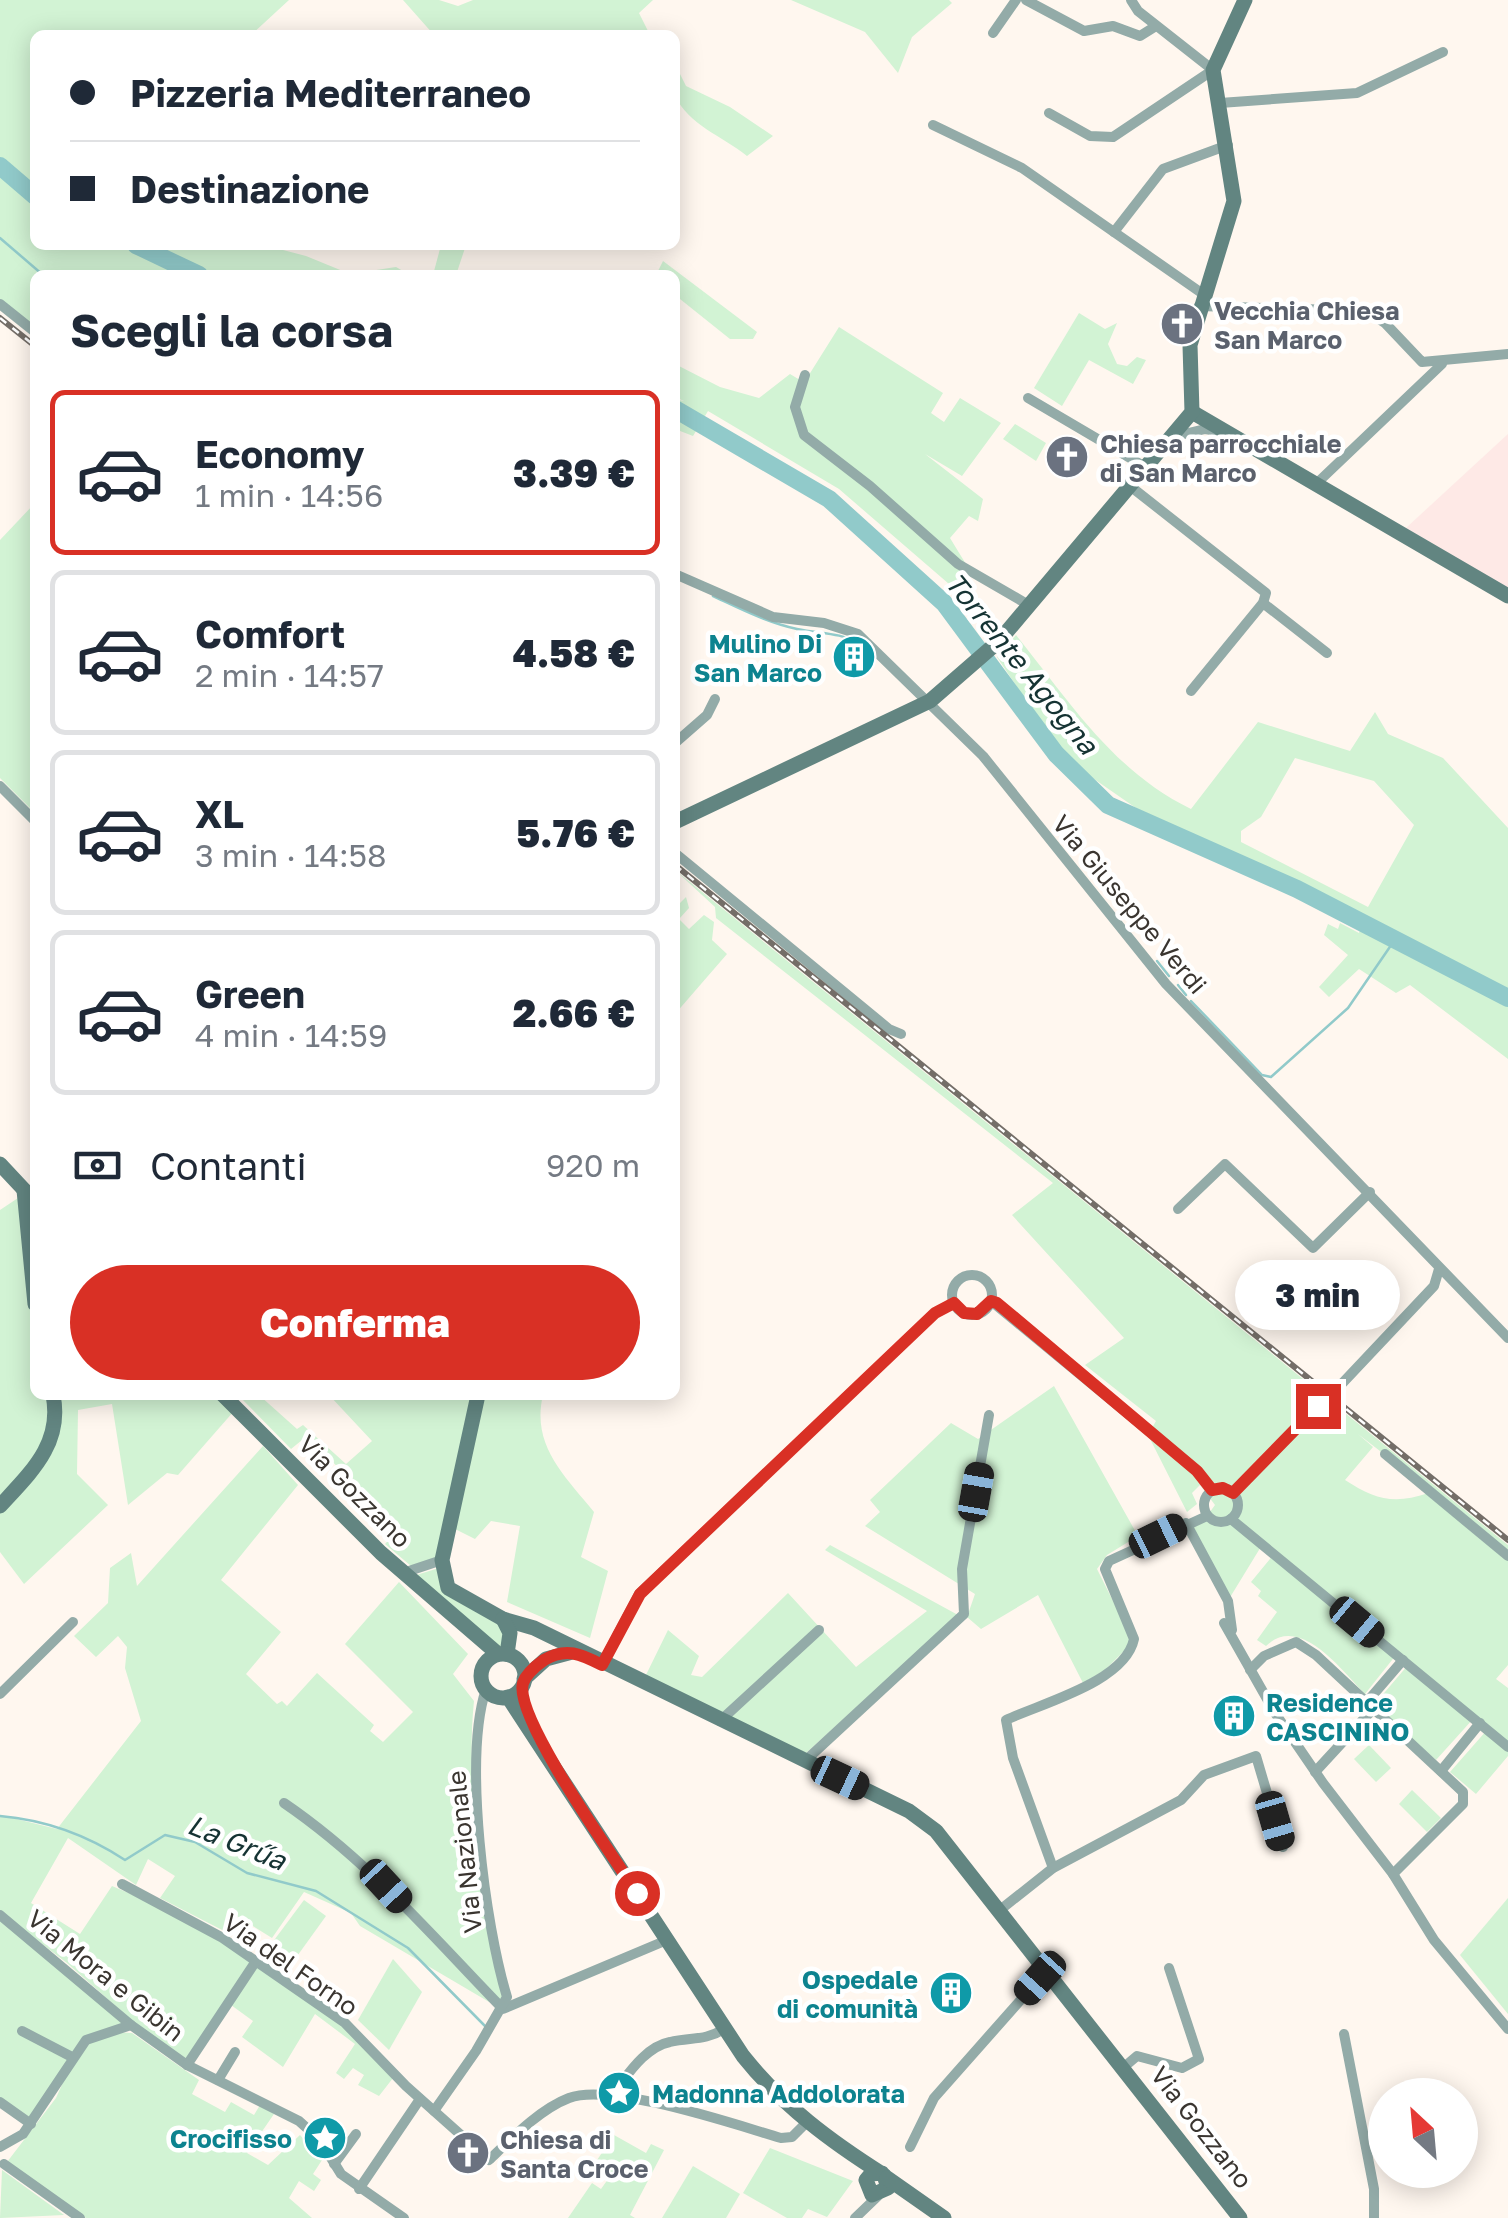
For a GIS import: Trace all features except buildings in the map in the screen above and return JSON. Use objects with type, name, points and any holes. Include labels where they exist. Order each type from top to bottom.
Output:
[{"type":"street","points":[[993,33],[1016,0]]},
{"type":"street","points":[[1026,0],[1087,32],[1113,26],[1140,36],[1156,26]]},
{"type":"street","points":[[680,820],[930,701],[998,641],[1192,412],[1190,345],[1234,201],[1228,145],[1213,70],[1156,26],[1131,0]]},
{"type":"street","points":[[1049,113],[1090,136],[1114,136],[1213,70],[1244,0]]},
{"type":"street","points":[[1220,103],[1357,93],[1442,52]]},
{"type":"street","points":[[933,126],[1022,168],[1114,232],[1201,300],[1367,310],[1422,362],[1508,354]]},
{"type":"street","points":[[1114,232],[1163,168],[1228,145]]},
{"type":"street","points":[[0,304],[30,328]]},
{"type":"street","points":[[1316,484],[1443,362]]},
{"type":"street","points":[[805,374],[795,407],[804,435],[870,486],[958,564],[1027,604]]},
{"type":"street","points":[[1028,398],[1146,468]]},
{"type":"street","points":[[1192,412],[1508,596]]},
{"type":"street","points":[[1171,438],[1205,428],[1224,432]]},
{"type":"street","points":[[1130,486],[1266,593],[1264,603],[1191,690]]},
{"type":"street","name":"Via Giuseppe Verdi","points":[[680,576],[774,618],[824,623],[858,634],[930,701],[996,772],[1166,984],[1508,1338]]},
{"type":"street","points":[[1264,603],[1326,653]]},
{"type":"street","points":[[680,738],[707,714],[715,698]]},
{"type":"street","points":[[0,786],[30,815]]},
{"type":"street","points":[[680,856],[889,1029],[902,1034]]},
{"type":"street","points":[[0,1164],[30,1195]]},
{"type":"street","points":[[1178,1210],[1225,1164],[1313,1248],[1370,1192]]},
{"type":"street","points":[[1335,1391],[1434,1286],[1439,1269]]},
{"type":"street","points":[[991,1301],[977,1314],[964,1313],[954,1303],[955,1285],[971,1275],[988,1283],[991,1301],[1197,1471],[1212,1490]]},
{"type":"street","points":[[602,1665],[640,1594],[935,1313],[954,1303]]},
{"type":"street","points":[[0,1506],[40,1462],[52,1439],[53,1400]]},
{"type":"street","name":"Via Gozzano","points":[[228,1400],[402,1573],[511,1665]]},
{"type":"street","points":[[443,1568],[477,1400]]},
{"type":"street","points":[[1233,1493],[1320,1405]]},
{"type":"street","points":[[805,1761],[964,1614],[962,1569],[989,1415]]},
{"type":"street","points":[[1385,1454],[1508,1556]]},
{"type":"street","points":[[1206,1516],[1204,1499],[1212,1490],[1223,1488],[1233,1493],[1238,1504],[1231,1519]]},
{"type":"street","points":[[1053,1868],[1004,1728],[1006,1720],[1091,1682],[1132,1650],[1134,1638],[1105,1569],[1109,1561],[1186,1522],[1206,1516],[1216,1522],[1231,1519]]},
{"type":"street","points":[[1231,1519],[1508,1747]]},
{"type":"street","points":[[1186,1522],[1228,1602],[1228,1626],[1250,1670],[1315,1772],[1393,1874],[1434,1940],[1508,2029]]},
{"type":"street","name":"Via Gozzano","points":[[402,1573],[443,1568],[456,1595],[909,1811],[936,1831],[1240,2218]]},
{"type":"street","points":[[508,1621],[518,1637],[508,1697]]},
{"type":"street","points":[[0,1694],[73,1622]]},
{"type":"street","points":[[720,1720],[819,1630]]},
{"type":"street","points":[[1250,1670],[1264,1656],[1296,1642],[1463,1792],[1463,1804],[1393,1874]]},
{"type":"street","points":[[576,1652],[481,1673],[486,1690],[508,1697],[540,1742],[724,2030],[760,2078],[846,2153],[875,2188],[906,2193],[944,2218]]},
{"type":"street","points":[[1315,1772],[1403,1660]]},
{"type":"street","points":[[511,1665],[540,1742]]},
{"type":"street","name":"Via Nazionale","points":[[284,1803],[337,1840],[372,1871],[503,2009],[507,1996],[492,1928],[474,1760],[476,1718],[486,1690]]},
{"type":"street","points":[[1440,1770],[1480,1724]]},
{"type":"street","points":[[1000,1910],[1053,1868],[1181,1800],[1204,1775],[1256,1756],[1283,1847]]},
{"type":"street","name":"Via del Forno","points":[[122,1884],[256,1961],[345,2023],[420,2100],[489,2160],[556,2105],[577,2096],[686,2111],[781,2138],[792,2137],[808,2122]]},
{"type":"street","name":"Via Mora e Gibin","points":[[0,1915],[131,2025],[187,2064],[299,2120],[359,2189],[404,2218]]},
{"type":"street","points":[[434,2111],[503,2009],[666,1940]]},
{"type":"street","name":"Via Mora e Gibin","points":[[187,2064],[256,1961]]},
{"type":"street","name":"Via Gozzano","points":[[1124,2068],[1138,2056],[1182,2068],[1199,2060],[1170,1968]]},
{"type":"street","points":[[910,2146],[934,2098],[1048,1969]]},
{"type":"street","points":[[80,2218],[2,2168],[6,2146],[31,2124],[72,2057],[96,2034],[131,2025]]},
{"type":"street","points":[[622,2083],[637,2062],[669,2042],[708,2039],[724,2030]]},
{"type":"street","points":[[22,2031],[72,2057]]},
{"type":"street","points":[[1344,2034],[1374,2190],[1374,2218]]},
{"type":"street","points":[[218,2080],[234,2052]]},
{"type":"street","points":[[359,2189],[420,2100]]},
{"type":"street","points":[[0,2102],[31,2124]]},
{"type":"street","points":[[334,2164],[356,2134]]},
{"type":"street","points":[[855,2218],[875,2188]]},
{"type":"shaded area","points":[[1508,434],[1508,588],[1406,528]]},
{"type":"green space","points":[[0,0],[289,0],[256,30],[30,30],[30,191],[0,165]]},
{"type":"green space","points":[[403,0],[439,0],[458,6],[473,0],[653,0],[639,13],[648,30],[430,30]]},
{"type":"green space","points":[[791,0],[952,3],[912,37],[898,73],[865,32]]},
{"type":"green space","points":[[680,74],[686,86],[730,107],[773,136],[747,156],[697,122],[681,106]]},
{"type":"green space","points":[[0,167],[30,193],[30,250],[144,250],[186,270],[30,270],[30,325],[0,301]]},
{"type":"green space","points":[[150,250],[283,250],[340,270],[192,270]]},
{"type":"green space","points":[[440,250],[464,250],[458,270],[434,270]]},
{"type":"green space","points":[[663,261],[675,270],[658,270]]},
{"type":"green space","points":[[680,274],[757,332],[753,339],[730,339],[680,299]]},
{"type":"green space","points":[[1079,313],[1105,329],[1117,323],[1108,344],[1117,364],[1127,366],[1137,357],[1146,360],[1133,384],[1089,360],[1062,406],[1034,388]]},
{"type":"green space","points":[[839,327],[943,393],[931,413],[944,422],[960,398],[1001,423],[962,476],[925,454],[983,499],[978,521],[969,516],[950,538],[972,574],[949,584],[839,489],[708,411],[693,436],[680,431],[680,400],[684,401],[680,399],[680,367],[720,387],[759,398],[790,374],[800,380],[807,378]]},
{"type":"green space","points":[[1015,424],[1046,443],[1036,461],[1003,439]]},
{"type":"green space","points":[[30,508],[30,808],[0,778],[0,540]]},
{"type":"green space","points":[[1016,635],[1115,755],[1163,793],[1191,809],[1258,722],[1350,751],[1375,712],[1388,734],[1443,758],[1508,828],[1508,1059],[1410,985],[1396,993],[1359,969],[1329,997],[1319,987],[1348,955],[1324,935],[1328,924],[1338,929],[1340,923],[1359,933],[1364,916],[1245,858],[1159,824],[1084,772],[1051,738],[997,657]],"holes":[[[1295,758],[1374,781],[1414,825],[1368,907],[1241,842],[1241,831],[1261,817]]]},
{"type":"green space","points":[[680,874],[1508,1545],[1508,1550],[1358,1434],[1373,1447],[1345,1480],[1385,1498],[1405,1499],[1428,1493],[1508,1556],[1508,1665],[1496,1679],[1508,1688],[1508,1756],[1476,1794],[1450,1772],[1487,1730],[1473,1719],[1436,1760],[1373,1706],[1408,1665],[1396,1655],[1365,1694],[1333,1660],[1306,1641],[1293,1636],[1266,1646],[1257,1640],[1277,1612],[1258,1596],[1261,1591],[1251,1582],[1274,1554],[1262,1545],[1229,1599],[1186,1523],[1207,1516],[1215,1505],[1200,1485],[1192,1493],[1197,1504],[1187,1512],[1148,1435],[1156,1421],[1085,1365],[1124,1338],[1012,1215],[1053,1183],[716,918],[715,907]]},
{"type":"green space","points":[[686,897],[689,908],[680,918],[680,903]]},
{"type":"green space","points":[[704,915],[714,922],[712,940],[727,954],[680,1008],[680,920],[689,929]]},
{"type":"green space","points":[[21,1196],[30,1308],[30,1400],[50,1400],[51,1411],[38,1453],[0,1499],[0,1210]]},
{"type":"green space","points":[[1054,1386],[1138,1536],[1107,1555],[1097,1569],[1128,1631],[1130,1645],[1105,1670],[1083,1683],[1038,1595],[981,1629],[967,1617],[975,1594],[865,1526],[880,1512],[870,1500],[951,1423],[978,1439]]},
{"type":"green space","points":[[56,1400],[223,1400],[234,1411],[178,1475],[167,1473],[128,1505],[112,1404],[78,1410],[77,1474],[108,1505],[24,1584],[0,1552],[0,1512],[43,1465]]},
{"type":"green space","points":[[243,1400],[265,1400],[297,1429],[303,1425],[346,1464],[372,1441],[334,1400],[470,1400],[436,1558],[411,1566],[385,1544],[399,1529],[307,1436],[291,1449]]},
{"type":"green space","points":[[476,1400],[542,1400],[546,1444],[562,1472],[594,1512],[581,1557],[608,1571],[590,1638],[507,1602],[520,1526],[491,1521],[475,1539],[449,1526]]},
{"type":"green space","points":[[263,1446],[298,1485],[221,1580],[281,1632],[246,1674],[277,1704],[282,1701],[287,1706],[317,1673],[374,1725],[370,1731],[383,1742],[413,1712],[345,1644],[399,1582],[468,1654],[453,1674],[474,1701],[475,1813],[505,1997],[501,2009],[360,1926],[351,1913],[304,1892],[272,1938],[237,1916],[226,1932],[160,1898],[175,1876],[148,1859],[136,1885],[68,1838],[31,1903],[80,1934],[112,1886],[164,1908],[254,1962],[183,2066],[67,1963],[0,1912],[0,1815],[57,1829],[141,1721],[125,1668],[127,1647],[118,1636],[96,1657],[74,1636],[108,1603],[110,1568],[131,1553],[137,1586]]},
{"type":"green space","points":[[830,1545],[958,1615],[806,1753],[644,1679],[668,1630],[699,1656],[691,1675],[702,1677],[788,1593],[856,1667],[927,1611],[825,1550]]},
{"type":"green space","points":[[439,1568],[444,1588],[503,1628],[509,1638],[500,1647],[413,1576]]},
{"type":"green space","points":[[1369,1745],[1391,1768],[1376,1782],[1354,1759]]},
{"type":"green space","points":[[1412,1790],[1441,1818],[1427,1832],[1399,1804]]},
{"type":"green space","points":[[1508,1898],[1508,2014],[1460,1955]]},
{"type":"green space","points":[[304,1900],[326,1916],[295,1959],[272,1943]]},
{"type":"green space","points":[[0,1920],[130,2029],[85,2042],[71,2060],[50,2102],[30,2124],[0,2100]]},
{"type":"green space","points":[[393,1959],[422,1992],[389,2050],[358,2020]]},
{"type":"green space","points":[[257,1964],[343,2025],[393,2078],[379,2096],[358,2085],[364,2075],[353,2068],[344,2079],[336,2073],[355,2044],[315,2014],[283,2067],[242,2037],[253,2021],[231,2005]]},
{"type":"green space","points":[[113,2032],[132,2033],[199,2080],[192,2094],[225,2112],[231,2102],[254,2115],[260,2105],[274,2114],[247,2153],[268,2165],[300,2135],[322,2160],[313,2174],[321,2180],[314,2191],[299,2181],[289,2198],[312,2218],[86,2218],[4,2166],[56,2098],[78,2049]]},
{"type":"green space","points":[[614,2135],[646,2153],[651,2144],[664,2150],[630,2215],[635,2218],[568,2218],[592,2183],[601,2189],[611,2175],[595,2163]]},
{"type":"green space","points":[[770,2148],[853,2181],[827,2217],[808,2209],[802,2218],[787,2218],[743,2193]]},
{"type":"green space","points":[[693,2166],[740,2194],[726,2218],[662,2218]]},
{"type":"green space","points":[[2,2170],[64,2215],[0,2218]]},
{"type":"waterway","name":"Torrente Agogna","points":[[0,166],[30,192]]},
{"type":"waterway","points":[[0,238],[37,270]]},
{"type":"waterway","name":"Torrente Agogna","points":[[146,250],[188,270]]},
{"type":"waterway","name":"Torrente Agogna","points":[[680,412],[829,499],[944,603],[1056,754],[1108,805],[1297,889],[1508,998]]},
{"type":"waterway","points":[[713,596],[775,623],[860,643]]},
{"type":"waterway","points":[[1191,1001],[1262,1075],[1271,1077],[1348,1008],[1396,938]]},
{"type":"waterway","points":[[1157,961],[1169,976]]},
{"type":"waterway","points":[[1178,985],[1186,995]]},
{"type":"waterway","name":"La Grűa","points":[[0,1816],[66,1830],[125,1860],[165,1835],[195,1842],[247,1873],[316,1891],[408,1948],[485,2026]]},
{"type":"railway","points":[[0,318],[30,342]]},
{"type":"railway","points":[[680,869],[1508,1540]]},
{"type":"place","name":"Vecchia Chiesa San Marco","points":[[1182,324]]},
{"type":"place","name":"Chiesa parrocchiale di San Marco","points":[[1067,457]]},
{"type":"place","name":"Mulino Di San Marco","points":[[854,657]]},
{"type":"place","name":"Residence CASCININO","points":[[1234,1716]]},
{"type":"place","name":"Ospedale di comunità","points":[[951,1993]]},
{"type":"place","name":"Madonna Addolorata","points":[[619,2093]]},
{"type":"place","name":"Crocifisso","points":[[325,2138]]},
{"type":"place","name":"Chiesa di Santa Croce","points":[[468,2153]]},
{"type":"route","points":[[637,1893],[540,1742],[523,1696],[524,1680],[538,1664],[561,1653],[576,1652],[602,1665],[640,1594],[935,1313],[954,1303],[964,1313],[977,1314],[991,1301],[997,1303],[1197,1471],[1212,1490],[1223,1488],[1233,1493],[1318,1406]]}]
